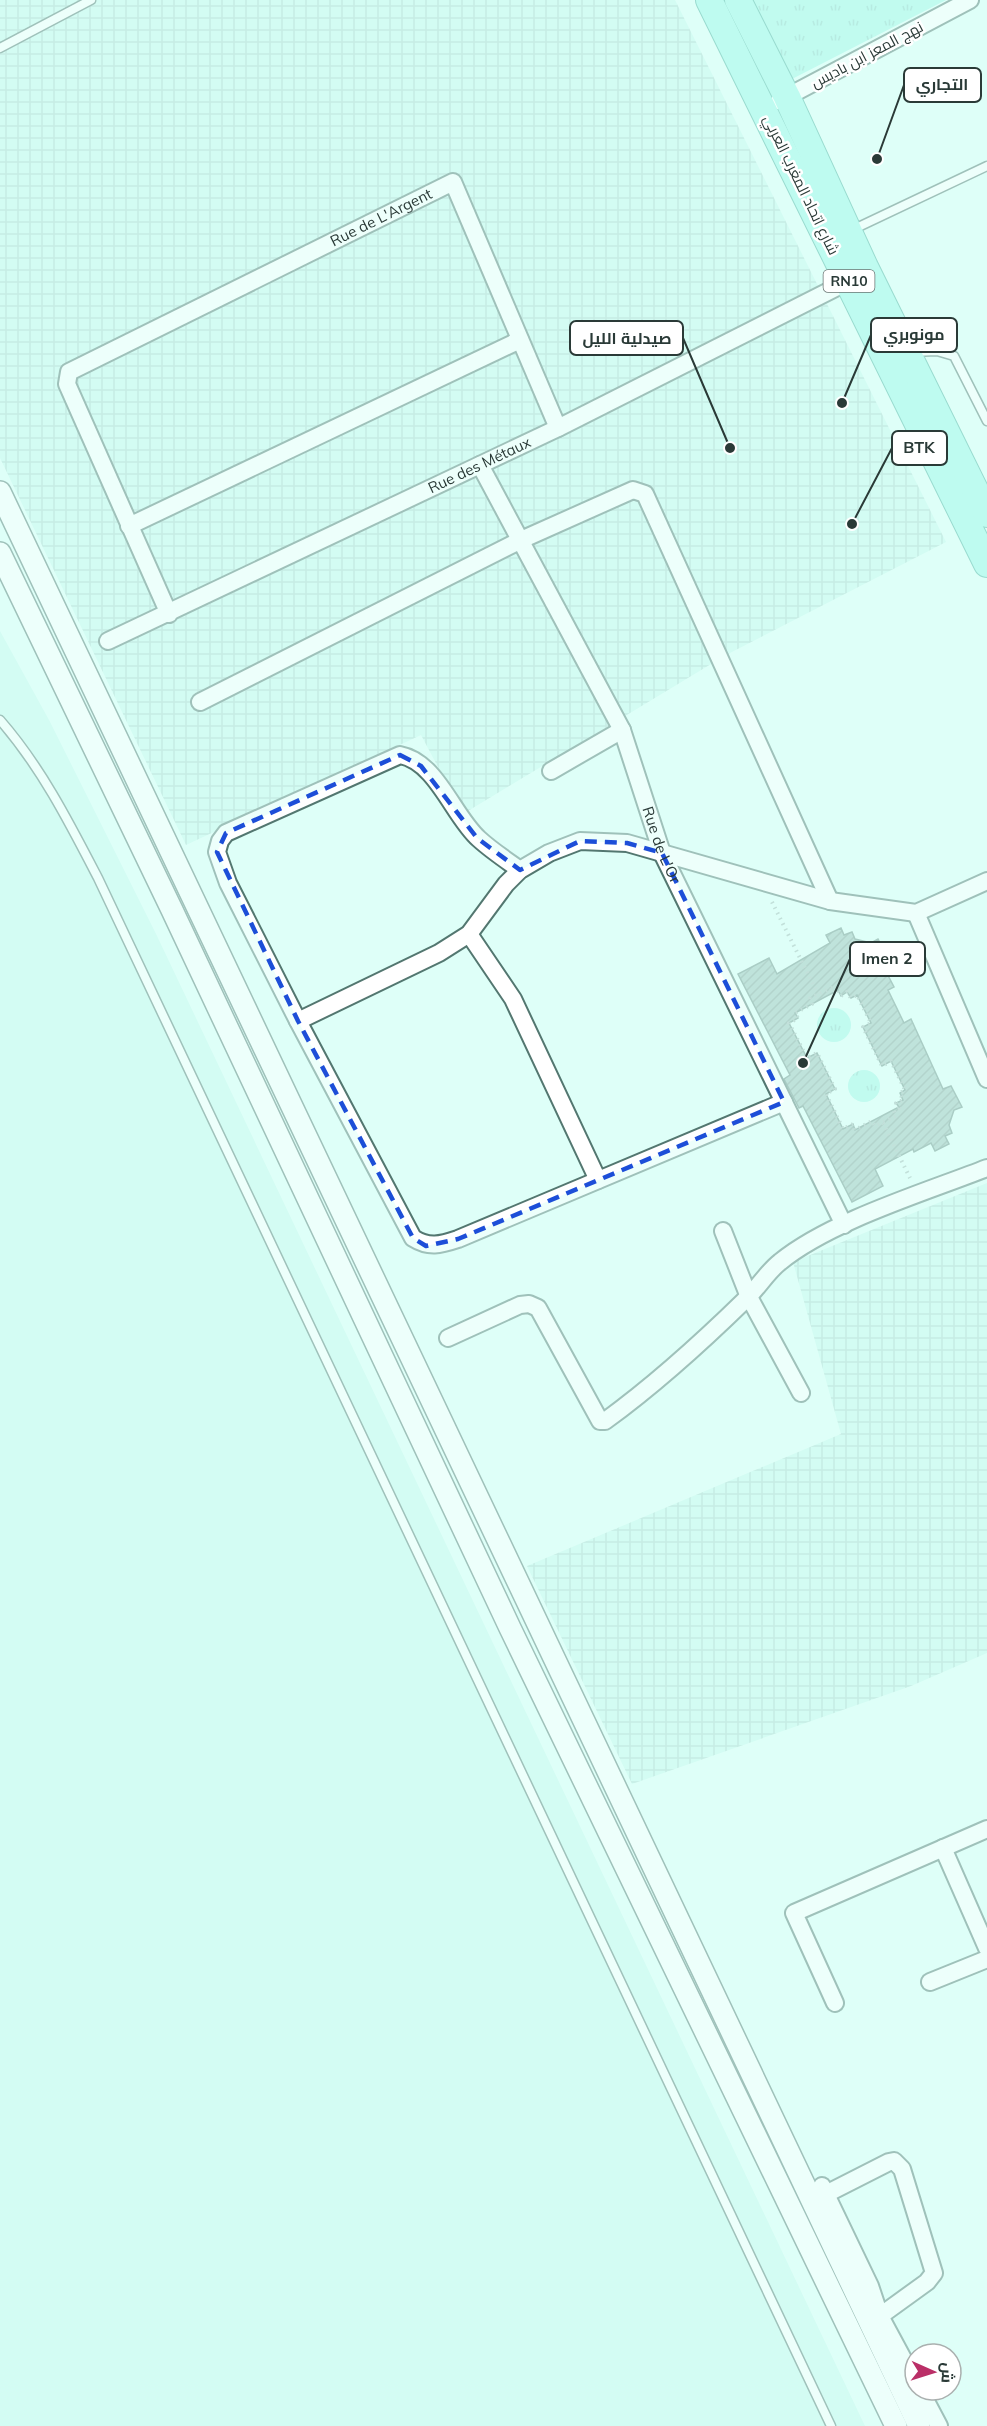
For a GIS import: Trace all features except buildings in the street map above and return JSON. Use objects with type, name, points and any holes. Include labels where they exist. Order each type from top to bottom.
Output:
[{"type":"main road","name":"شارع اتحاد المغرب العربي","points":[[710,0],[987,564]]},
{"type":"main road","name":"شارع اتحاد المغرب العربي","points":[[738,0],[787,97],[849,232],[987,514]]},
{"type":"street","name":"نهج المعز ابن باديس","points":[[764,109],[969,0]]},
{"type":"street","name":"Rue de L'Argent","points":[[129,526],[67,384],[69,372],[453,182],[558,428]]},
{"type":"street","name":"Rue des Métaux","points":[[108,641],[558,428],[849,281]]},
{"type":"street","points":[[169,614],[129,526],[520,340]]},
{"type":"street","name":"Rue de L'Or","points":[[480,465],[622,730],[662,853],[844,1225]]},
{"type":"street","points":[[200,702],[521,540],[633,490],[645,494],[830,901]]},
{"type":"street","points":[[0,492],[919,2426]]},
{"type":"street","points":[[0,553],[172,910],[505,1617],[896,2426]]},
{"type":"street","points":[[551,771],[622,730]]},
{"type":"street","points":[[520,870],[477,838],[444,790],[411,757],[400,755],[226,833],[220,841],[217,852],[228,883],[413,1238],[426,1246],[442,1245],[783,1102]]},
{"type":"street","points":[[298,1021],[440,953],[469,934],[506,884],[520,870],[549,853],[580,841],[627,843],[830,901],[916,913],[987,881]]},
{"type":"street","points":[[916,913],[987,1078]]},
{"type":"street","points":[[469,934],[517,1007],[598,1180]]},
{"type":"street","points":[[448,1338],[520,1305],[529,1304],[538,1308],[601,1422],[656,1384],[749,1297],[779,1263],[802,1246],[844,1225],[987,1168]]},
{"type":"street","points":[[723,1232],[749,1297],[801,1393]]},
{"type":"street","points":[[835,2003],[794,1912],[987,1829]]},
{"type":"street","points":[[943,1848],[987,1948]]},
{"type":"street","points":[[930,1982],[987,1959]]},
{"type":"street","points":[[880,2316],[927,2282],[934,2273],[902,2169],[894,2161],[824,2190],[870,2286],[880,2316],[903,2359]]},
{"type":"street","points":[[926,2402],[939,2426]]},
{"type":"lane","points":[[0,48],[91,0]]},
{"type":"lane","points":[[849,232],[987,166]]},
{"type":"lane","points":[[908,353],[937,351],[954,356],[987,421]]},
{"type":"lane","points":[[0,720],[19,742],[57,799],[98,878],[831,2426]]},
{"type":"path","points":[[762,882],[818,994]]},
{"type":"path","points":[[831,988],[833,993],[838,990],[841,996],[848,992],[851,998],[857,995],[871,1023],[863,1027],[882,1066],[891,1061],[906,1090],[900,1093],[903,1100],[896,1103],[899,1108],[894,1111],[896,1116],[882,1123],[875,1126],[872,1121],[855,1130],[852,1124],[843,1129],[826,1094],[835,1089],[817,1053],[807,1058],[789,1023],[798,1018],[795,1013],[812,1004],[810,998],[831,988]]},
{"type":"path","points":[[882,1123],[919,1195]]},
{"type":"highlighted area","points":[[400,755],[421,766],[477,838],[520,870],[580,841],[627,843],[662,853],[784,1102],[458,1239],[426,1246],[413,1238],[298,1021],[217,852],[226,833]]},
{"type":"shaded area","points":[[0,0],[675,0],[946,542],[726,655],[463,814],[421,735],[186,845],[0,458]]},
{"type":"shaded area","points":[[0,631],[49,720],[157,936],[865,2426],[0,2426]]},
{"type":"shaded area","points":[[987,1183],[987,1653],[911,1686],[632,1784],[527,1566],[841,1434],[793,1262]]},
{"type":"green space","points":[[752,0],[946,0],[792,79]]},
{"type":"green space","points":[[834,1008],[846,1013],[851,1025],[846,1037],[834,1042],[822,1037],[817,1025],[822,1013]]},
{"type":"green space","points":[[864,1070],[875,1075],[880,1086],[875,1097],[864,1102],[853,1097],[848,1086],[853,1075]]},
{"type":"place","name":"التجاري","points":[[877,159]]},
{"type":"place","name":"مونوبري","points":[[842,403]]},
{"type":"place","name":"صيدلية الليل","points":[[730,448]]},
{"type":"place","name":"BTK","points":[[852,524]]},
{"type":"place","name":"Imen 2","points":[[803,1063]]}]
